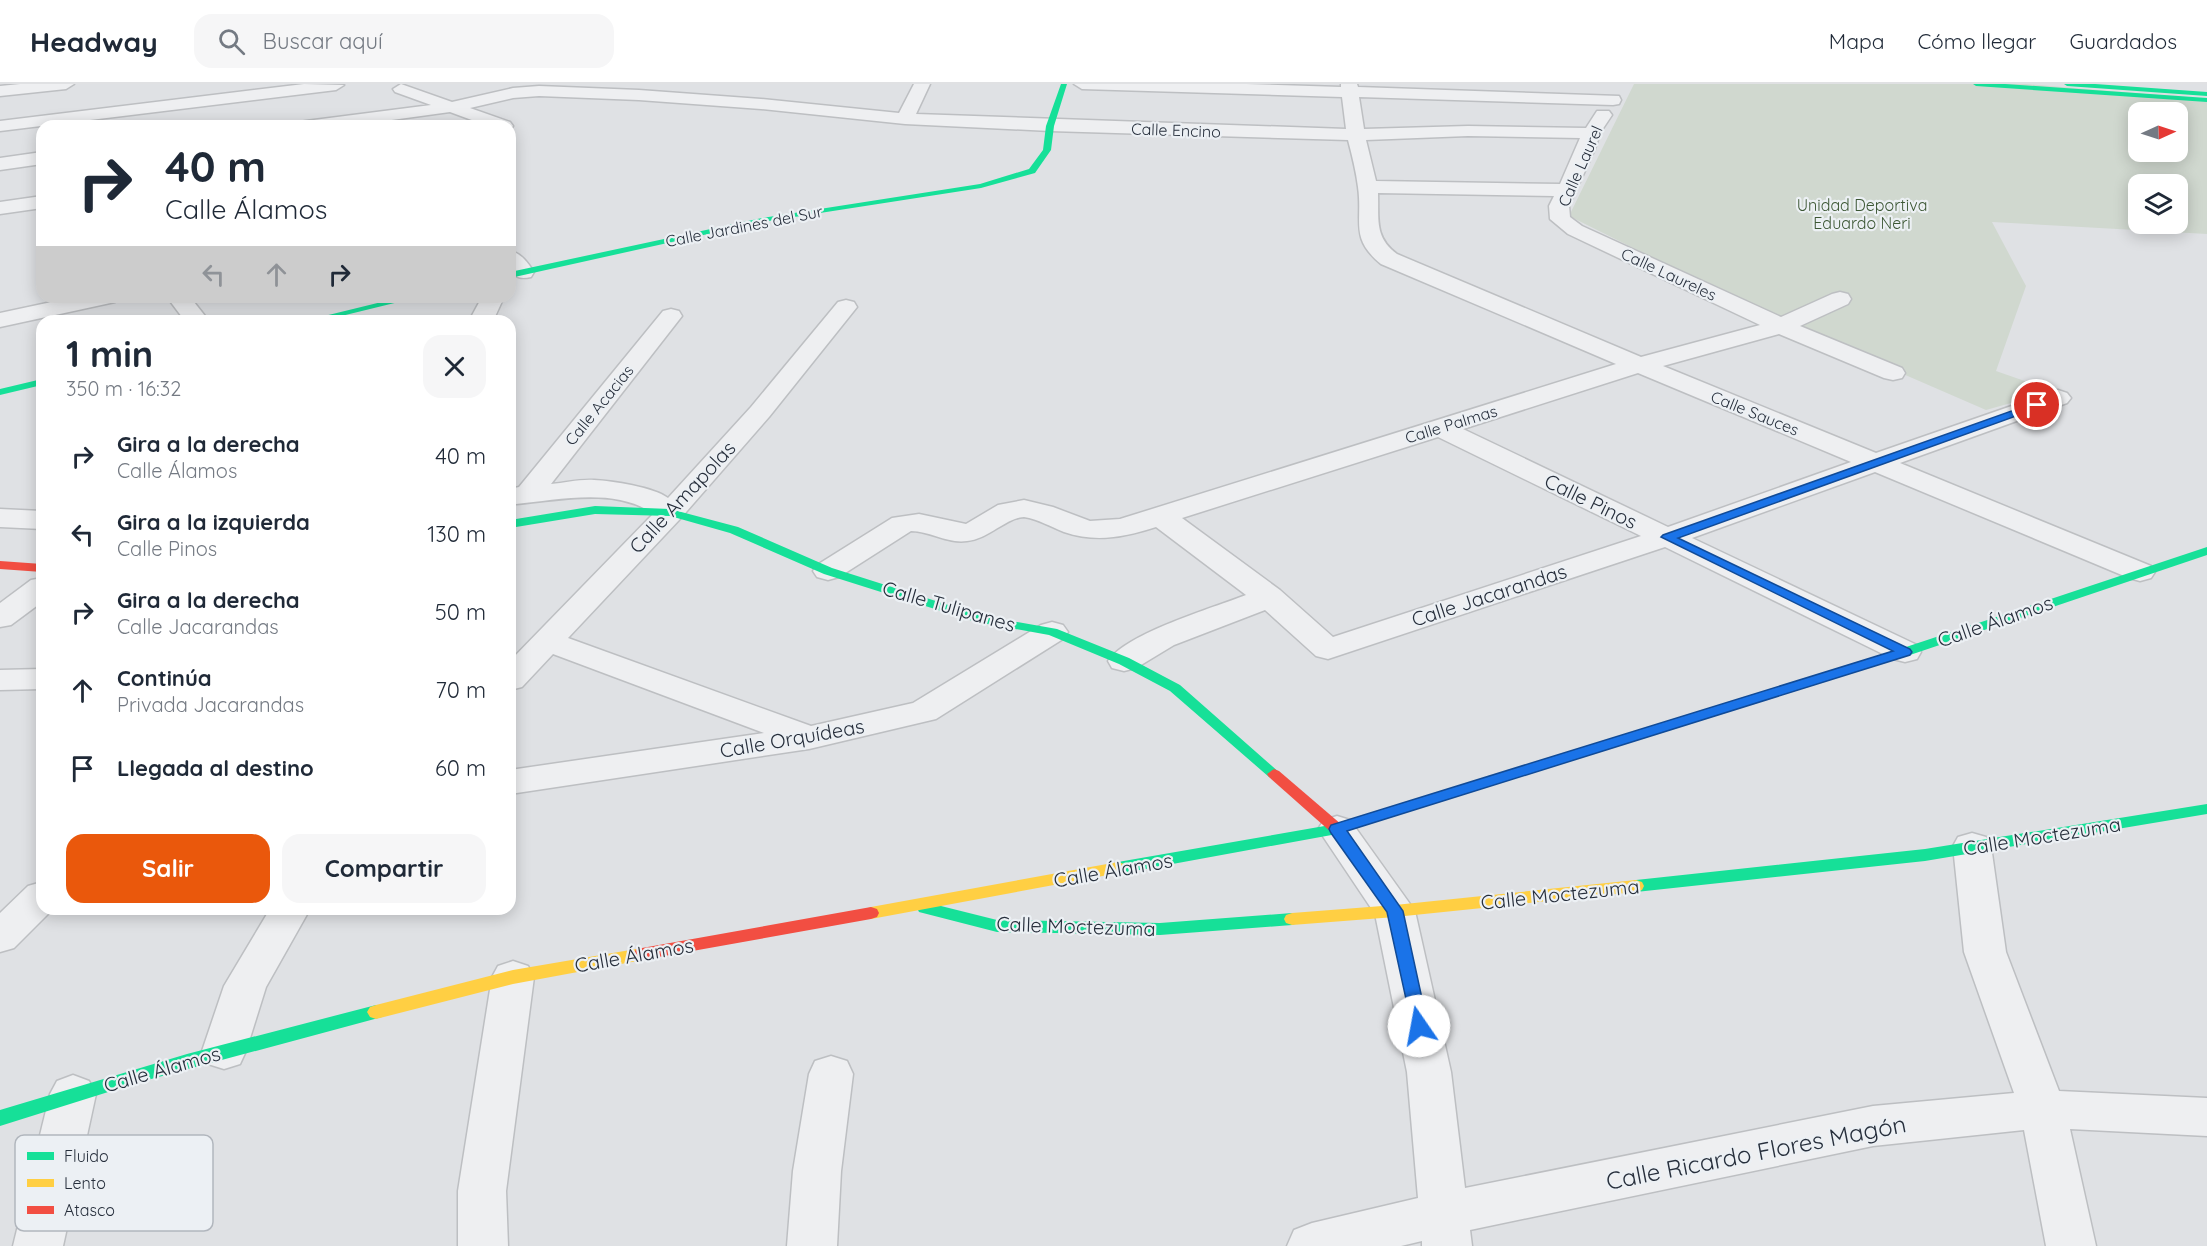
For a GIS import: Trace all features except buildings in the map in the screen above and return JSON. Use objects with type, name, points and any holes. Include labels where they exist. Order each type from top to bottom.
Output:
[{"type":"main road","points":[[1050,126],[1064,84]]},
{"type":"main road","points":[[1976,84],[2207,100]]},
{"type":"main road","points":[[2067,84],[2207,94]]},
{"type":"main road","points":[[2153,84],[2207,87]]},
{"type":"main road","name":"Calle Jardines del Sur","points":[[516,268],[762,220],[981,186],[1032,171],[1047,150],[1050,126]]},
{"type":"main road","points":[[335,315],[388,303]]},
{"type":"main road","points":[[0,392],[36,383]]},
{"type":"main road","name":"Calle Tulipanes","points":[[516,523],[595,510],[670,513],[734,530],[828,571],[981,619],[1052,632],[1124,661],[1175,688],[1337,829]]},
{"type":"main road","name":"Calle Álamos","points":[[0,1118],[73,1094],[224,1051],[513,977],[1337,829],[1905,652],[2207,551]]},
{"type":"main road","points":[[0,565],[36,568]]},
{"type":"main road","name":"Calle Moctezuma","points":[[911,905],[997,926],[1149,929],[1395,911],[1925,855],[2207,809]]},
{"type":"street","points":[[0,92],[66,84]]},
{"type":"street","points":[[905,119],[922,84]]},
{"type":"street","points":[[1082,84],[1619,91]]},
{"type":"street","points":[[1586,84],[1619,91]]},
{"type":"street","points":[[49,120],[336,85]]},
{"type":"street","points":[[1350,88],[1356,135],[1368,187],[1566,190]]},
{"type":"street","points":[[401,89],[478,120]]},
{"type":"street","name":"Calle Encino","points":[[353,120],[447,108],[513,93],[538,91],[639,95],[761,104],[905,119],[1050,126],[1356,135],[1468,131],[1591,132]]},
{"type":"street","points":[[761,104],[774,91]]},
{"type":"street","name":"Calle Laurel","points":[[1560,219],[1559,206],[1586,149],[1591,132],[1619,91]]},
{"type":"street","points":[[0,126],[36,122]]},
{"type":"street","points":[[0,164],[36,159]]},
{"type":"street","name":"Calle Sauces","points":[[1368,187],[1369,231],[1375,248],[1389,259],[2140,572]]},
{"type":"street","points":[[0,208],[36,203]]},
{"type":"street","name":"Calle Laureles","points":[[1560,219],[1575,230],[1781,326],[1893,373]]},
{"type":"street","name":"Calle Palmas","points":[[828,571],[903,524],[913,521],[927,522],[959,533],[971,532],[1007,511],[1017,508],[1032,510],[1090,530],[1122,528],[1639,365],[1781,326],[1840,299]]},
{"type":"street","points":[[0,320],[79,303]]},
{"type":"street","points":[[183,303],[192,315]]},
{"type":"street","name":"Calle Amapolas","points":[[516,674],[670,513],[760,412],[846,307]]},
{"type":"street","name":"Calle Acacias","points":[[519,495],[671,316]]},
{"type":"street","name":"Calle Jacarandas","points":[[1269,597],[1328,649],[1667,537],[2058,398]]},
{"type":"street","name":"Calle Pinos","points":[[1438,427],[1905,652]]},
{"type":"street","points":[[519,495],[593,488],[650,498],[670,513]]},
{"type":"street","points":[[1160,516],[1269,597]]},
{"type":"street","points":[[0,518],[36,520]]},
{"type":"street","points":[[0,618],[36,591]]},
{"type":"street","points":[[1124,661],[1163,638],[1269,597]]},
{"type":"street","name":"Calle Orquídeas","points":[[516,781],[809,738],[924,711],[1052,632]]},
{"type":"street","points":[[547,641],[809,738]]},
{"type":"street","points":[[0,680],[36,680]]},
{"type":"street","points":[[1337,829],[1395,911],[1429,1072],[1445,1230]]},
{"type":"street","points":[[1972,846],[1985,952],[2043,1109],[2071,1246]]},
{"type":"street","points":[[0,937],[36,902]]},
{"type":"street","points":[[224,1051],[245,986],[286,915]]},
{"type":"street","points":[[483,1246],[482,1191],[513,977]]},
{"type":"street","points":[[812,1246],[816,1171],[831,1074]]},
{"type":"street","points":[[64,1135],[73,1094]]},
{"type":"street","name":"Calle Ricardo Flores Magón","points":[[1312,1246],[1445,1230],[1873,1126],[2043,1109],[2207,1117]]},
{"type":"street","points":[[38,1246],[41,1231]]},
{"type":"green space","name":"Unidad Deportiva Eduardo Neri","points":[[1634,84],[2026,84],[2207,99],[2207,234],[2188,233],[2188,174],[2128,174],[2128,230],[1992,222],[2026,286],[1996,371],[2053,391],[1986,410],[1774,318],[1569,216]]},
{"type":"traffic: fast","points":[[516,274],[762,220],[981,186],[1032,171],[1047,150],[1050,126],[1064,84]]},
{"type":"traffic: fast","points":[[1976,84],[2207,100]]},
{"type":"traffic: fast","points":[[2067,84],[2207,94]]},
{"type":"traffic: fast","points":[[335,315],[388,303]]},
{"type":"traffic: fast","points":[[0,392],[36,383]]},
{"type":"traffic: fast","points":[[516,523],[595,510],[670,513],[734,530],[828,571],[981,619],[1052,632],[1124,661],[1175,688],[1274,774]]},
{"type":"traffic: fast","points":[[1902,653],[2207,551]]},
{"type":"traffic: fast","points":[[1118,868],[1337,829],[1674,724]]},
{"type":"traffic: fast","points":[[1636,886],[1925,855],[2207,809]]},
{"type":"traffic: fast","points":[[925,908],[997,926],[1160,929],[1292,919]]},
{"type":"traffic: fast","points":[[0,1118],[187,1062],[376,1012]]},
{"type":"traffic: slow","points":[[1674,724],[1902,653]]},
{"type":"traffic: slow","points":[[871,913],[1118,868]]},
{"type":"traffic: slow","points":[[1292,919],[1395,911],[1636,886]]},
{"type":"traffic: slow","points":[[376,1012],[513,977],[642,954]]},
{"type":"traffic: jam","points":[[0,565],[36,568]]},
{"type":"traffic: jam","points":[[1274,774],[1337,829]]},
{"type":"traffic: jam","points":[[642,954],[871,913]]},
{"type":"route","points":[[1419,1026],[1395,911],[1337,829],[1905,652],[1667,537],[2037,405]]}]
